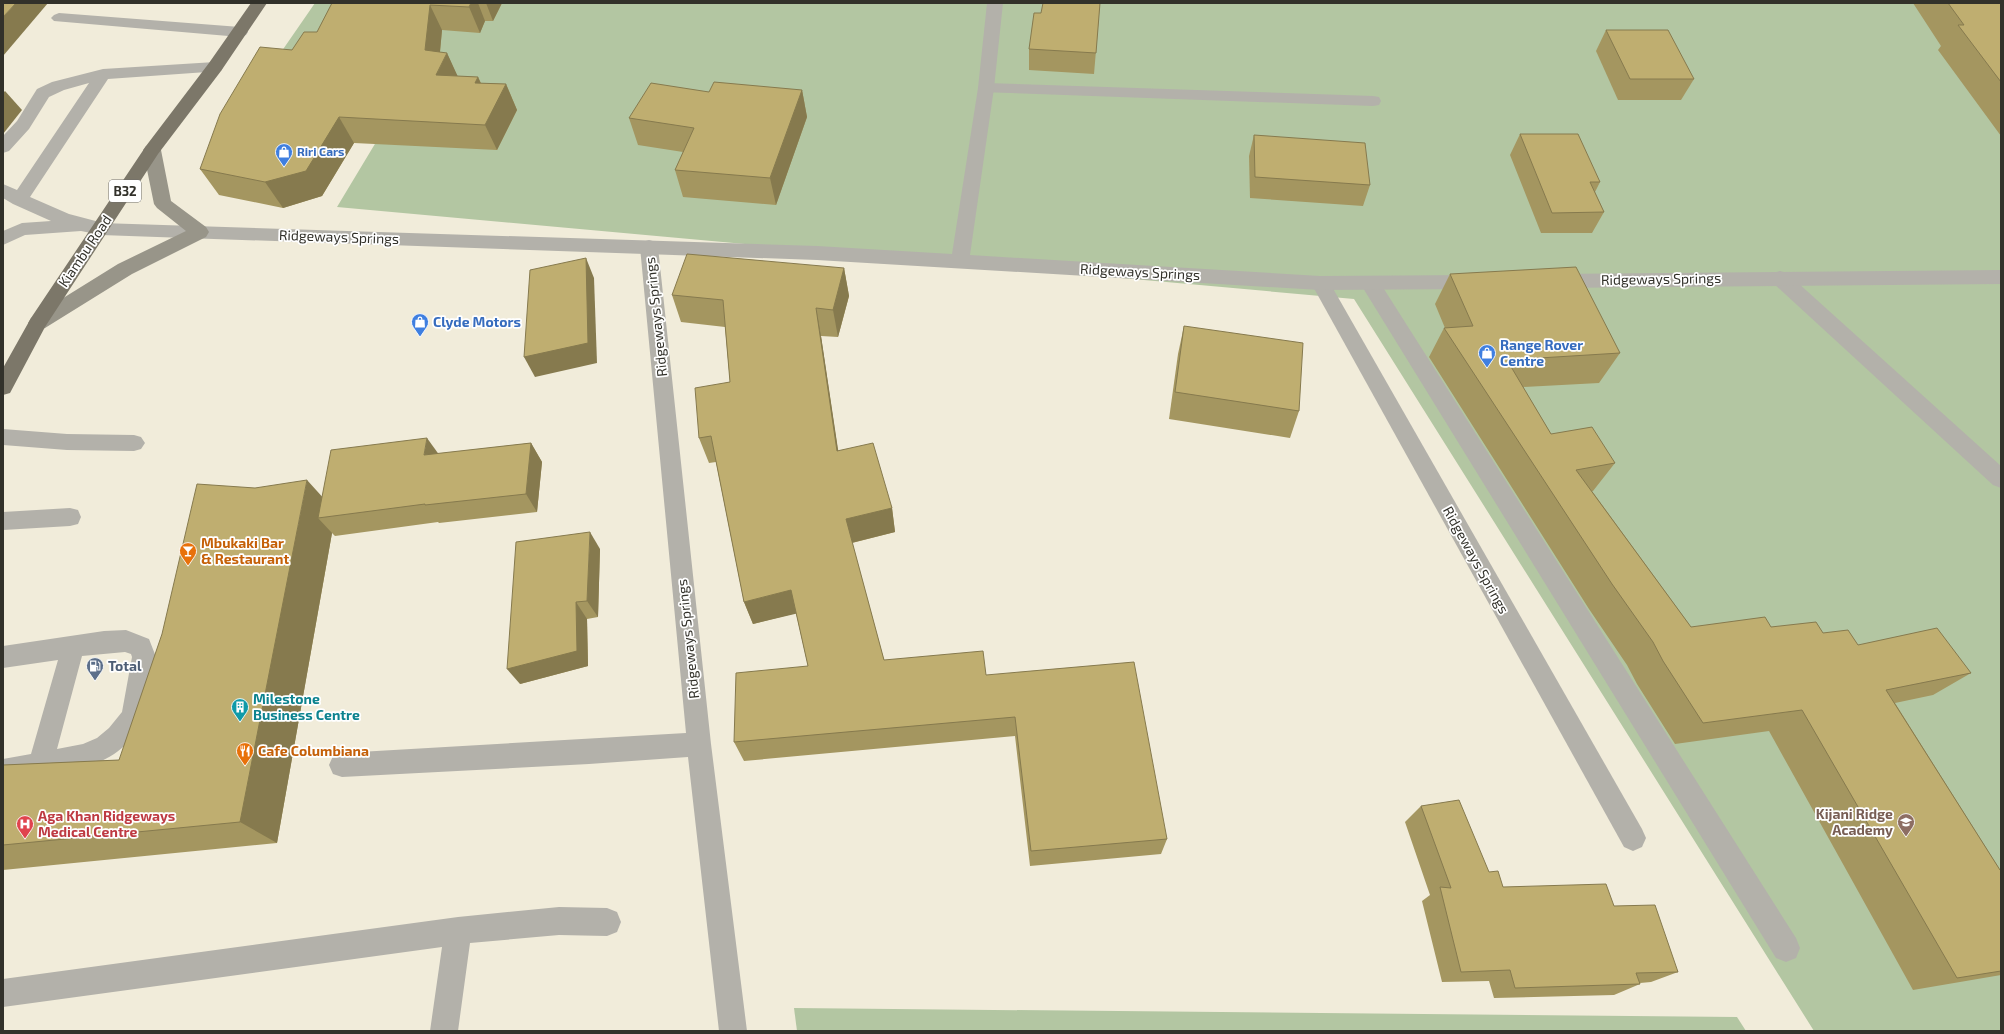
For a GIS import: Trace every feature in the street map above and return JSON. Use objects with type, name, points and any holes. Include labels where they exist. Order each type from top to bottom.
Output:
[{"type":"highway","name":"Kiambu Road","points":[[3,387],[38,323],[152,150],[215,67],[259,3]]},
{"type":"main road","points":[[38,323],[125,269],[200,232],[163,204],[152,150]]},
{"type":"street","points":[[960,261],[986,88],[995,3]]},
{"type":"street","points":[[59,18],[240,32]]},
{"type":"street","points":[[3,148],[23,125],[43,93],[58,86],[103,74],[215,67]]},
{"type":"street","points":[[19,200],[103,74]]},
{"type":"street","points":[[986,88],[1373,101]]},
{"type":"street","points":[[3,190],[19,200],[82,226]]},
{"type":"street","points":[[3,239],[22,229],[82,226]]},
{"type":"street","name":"Ridgeways Springs","points":[[82,226],[200,232],[649,247],[960,261],[1320,283],[1496,281]]},
{"type":"street","name":"Ridgeways Springs","points":[[649,247],[699,744],[733,1031]]},
{"type":"street","name":"Ridgeways Springs","points":[[1536,281],[2001,277]]},
{"type":"street","points":[[1780,278],[2001,479]]},
{"type":"street","name":"Ridgeways Springs","points":[[1320,283],[1633,838]]},
{"type":"street","points":[[1370,283],[1786,948]]},
{"type":"street","points":[[3,437],[66,442],[134,443]]},
{"type":"street","points":[[3,521],[70,517]]},
{"type":"street","points":[[3,657],[126,641],[140,647],[144,657],[133,717],[118,736],[106,746],[86,756],[3,771]]},
{"type":"street","points":[[40,765],[73,647]]},
{"type":"street","points":[[342,765],[589,752],[699,744]]},
{"type":"street","points":[[3,993],[458,932],[559,921],[607,922]]},
{"type":"street","points":[[444,1031],[458,932]]},
{"type":"green space","points":[[315,3],[2001,3],[2001,1031],[1814,1031],[1354,299],[337,207],[420,69],[277,58]]},
{"type":"green space","points":[[794,1008],[1737,1017],[1746,1031],[797,1031]]},
{"type":"building","points":[[3,3],[16,3],[3,17]]},
{"type":"building","points":[[332,3],[471,3],[469,7],[430,5],[425,50],[447,53],[436,75],[478,77],[475,83],[506,84],[485,125],[339,117],[306,171],[265,182],[200,169],[220,114],[260,47],[292,50],[304,32],[317,32]]},
{"type":"building","points":[[1043,3],[1100,3],[1096,53],[1029,49],[1034,13],[1041,13]]},
{"type":"building","points":[[1948,3],[2001,3],[2001,82],[1958,25],[1964,25]]},
{"type":"building","points":[[1606,30],[1668,30],[1694,79],[1630,79]]},
{"type":"building","points":[[714,82],[802,90],[770,178],[675,170],[694,128],[629,118],[651,83],[709,92]]},
{"type":"building","points":[[1520,134],[1578,134],[1600,182],[1590,182],[1604,212],[1552,213]]},
{"type":"building","points":[[1254,135],[1365,143],[1370,185],[1255,177]]},
{"type":"building","points":[[687,254],[844,268],[833,310],[816,308],[837,451],[873,443],[892,508],[846,519],[884,660],[983,651],[986,675],[1134,662],[1167,839],[1031,851],[1015,717],[734,742],[736,673],[808,666],[791,590],[744,602],[711,436],[699,438],[695,388],[730,382],[723,300],[672,295]]},
{"type":"building","points":[[586,258],[588,343],[524,357],[530,270]]},
{"type":"building","points":[[1576,267],[1620,353],[1507,360],[1551,434],[1592,427],[1615,463],[1576,470],[1691,627],[1765,617],[1771,627],[1816,622],[1823,633],[1848,630],[1858,645],[1937,628],[1971,673],[1886,690],[2001,870],[2001,971],[1957,978],[1802,710],[1703,723],[1663,661],[1653,642],[1612,584],[1444,328],[1473,326],[1450,274]]},
{"type":"building","points":[[1184,326],[1303,343],[1299,411],[1175,392]]},
{"type":"building","points":[[427,438],[424,455],[531,443],[526,494],[425,504],[318,518],[331,450]]},
{"type":"building","name":"Milestone Business Centre","points":[[307,480],[240,822],[3,845],[3,765],[119,760],[162,634],[197,484],[255,488]]},
{"type":"building","points":[[590,532],[587,601],[576,602],[577,651],[507,669],[516,542]]},
{"type":"building","points":[[1459,800],[1489,872],[1498,871],[1503,887],[1606,884],[1614,906],[1655,905],[1678,972],[1636,973],[1640,984],[1515,988],[1510,970],[1461,972],[1440,887],[1451,888],[1421,806]]},
{"type":"place","name":"Riri Cars","points":[[284,167]]},
{"type":"place","name":"Clyde Motors","points":[[420,337]]},
{"type":"place","name":"Range Rover Centre","points":[[1487,368]]},
{"type":"place","name":"Mbukaki Bar & Restaurant","points":[[188,566]]},
{"type":"place","name":"Total","points":[[95,681]]},
{"type":"place","name":"Milestone Business Centre","points":[[240,722]]},
{"type":"place","name":"Cafe Columbiana","points":[[245,766]]},
{"type":"place","name":"Kijani Ridge Academy","points":[[1906,837]]},
{"type":"place","name":"Aga Khan Ridgeways Medical Centre","points":[[25,839]]}]
